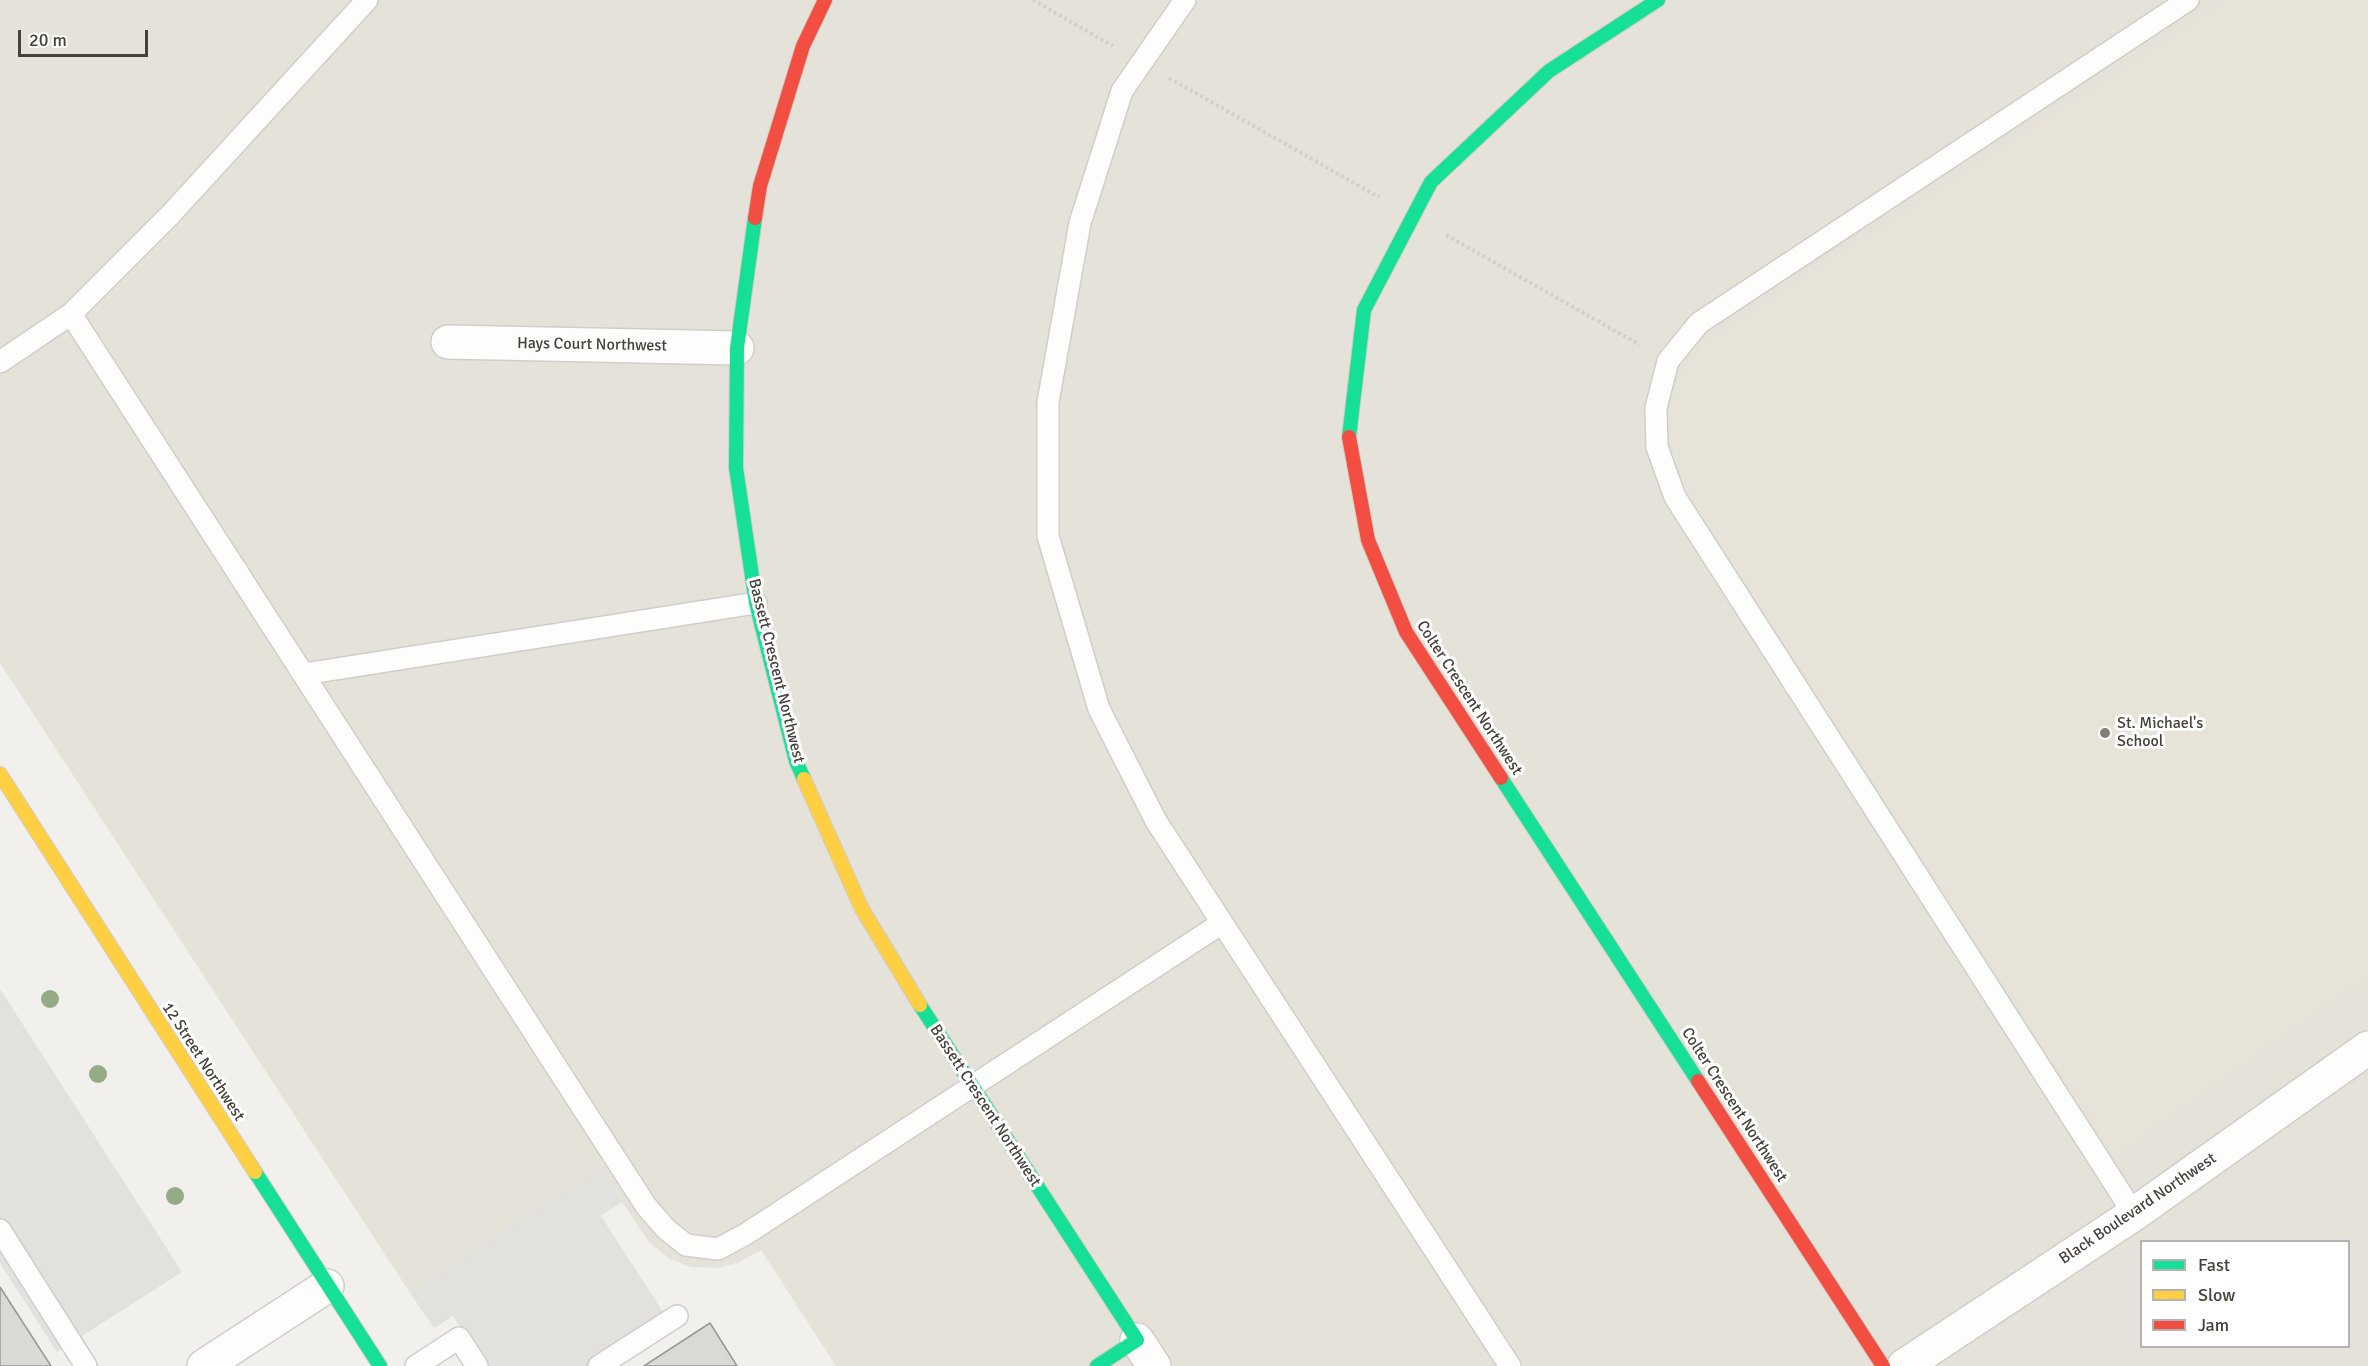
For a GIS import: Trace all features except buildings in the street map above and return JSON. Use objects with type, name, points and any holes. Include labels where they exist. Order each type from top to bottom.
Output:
[{"type":"street","name":"Bassett Crescent Northwest","points":[[825,0],[803,46],[760,186],[737,348],[736,468],[756,603],[796,761],[862,909],[971,1087],[1145,1353]]},
{"type":"street","name":"Colter Crescent Northwest","points":[[1658,0],[1549,71],[1431,182],[1364,310],[1349,441],[1368,540],[1406,632],[1883,1366]]},
{"type":"street","name":"Hays Court Northwest","points":[[448,342],[737,348]]},
{"type":"street","name":"12 Street Northwest","points":[[0,774],[380,1366]]},
{"type":"street","name":"Black Boulevard Northwest","points":[[1904,1366],[2134,1214],[2368,1048]]},
{"type":"street","points":[[204,1366],[327,1286]]},
{"type":"street","points":[[1097,1366],[1145,1353]]},
{"type":"lane","points":[[0,362],[71,314],[170,215],[368,0]]},
{"type":"lane","points":[[1185,0],[1122,91],[1080,223],[1048,402],[1048,536],[1099,709],[1156,821],[1510,1366]]},
{"type":"lane","points":[[2134,1214],[1675,497],[1657,447],[1656,408],[1668,361],[1699,323],[2188,0]]},
{"type":"lane","points":[[71,314],[646,1206],[666,1229],[686,1245],[717,1249],[746,1234],[1222,923]]},
{"type":"lane","points":[[304,674],[756,603]]},
{"type":"lane","points":[[0,1230],[86,1366]]},
{"type":"lane","points":[[599,1366],[677,1316]]},
{"type":"lane","points":[[416,1366],[459,1338],[477,1366]]},
{"type":"path","points":[[1033,0],[1668,361]]},
{"type":"shaded area","points":[[0,0],[2368,0],[2368,1366],[836,1366],[761,1250],[738,1263],[717,1268],[691,1267],[668,1258],[649,1242],[600,1169],[410,1293],[0,663]]},
{"type":"shaded area","name":"St. Michael's School","points":[[2228,0],[2368,0],[2368,975],[2115,1157],[1685,491],[1668,448],[1670,408],[1682,368],[1712,337]]},
{"type":"shaded area","points":[[0,989],[182,1272],[57,1352],[0,1263]]},
{"type":"shaded area","points":[[601,1168],[622,1202],[601,1216],[665,1315],[587,1366],[485,1366],[453,1316],[434,1328],[410,1293]]},
{"type":"traffic: fast","points":[[1349,437],[1364,310],[1431,182],[1549,71],[1658,0]]},
{"type":"traffic: fast","points":[[755,218],[737,348],[736,468],[756,603],[796,761],[804,779]]},
{"type":"traffic: fast","points":[[1501,778],[1698,1081]]},
{"type":"traffic: fast","points":[[920,1005],[1137,1340],[1097,1366]]},
{"type":"traffic: fast","points":[[255,1172],[380,1366]]},
{"type":"traffic: slow","points":[[0,774],[255,1172]]},
{"type":"traffic: slow","points":[[804,779],[862,909],[920,1005]]},
{"type":"traffic: jam","points":[[755,218],[760,186],[803,46],[825,0]]},
{"type":"traffic: jam","points":[[1349,437],[1368,540],[1406,632],[1501,778]]},
{"type":"traffic: jam","points":[[1698,1081],[1883,1366]]},
{"type":"place","name":"St. Michael's School","points":[[2105,733]]}]
